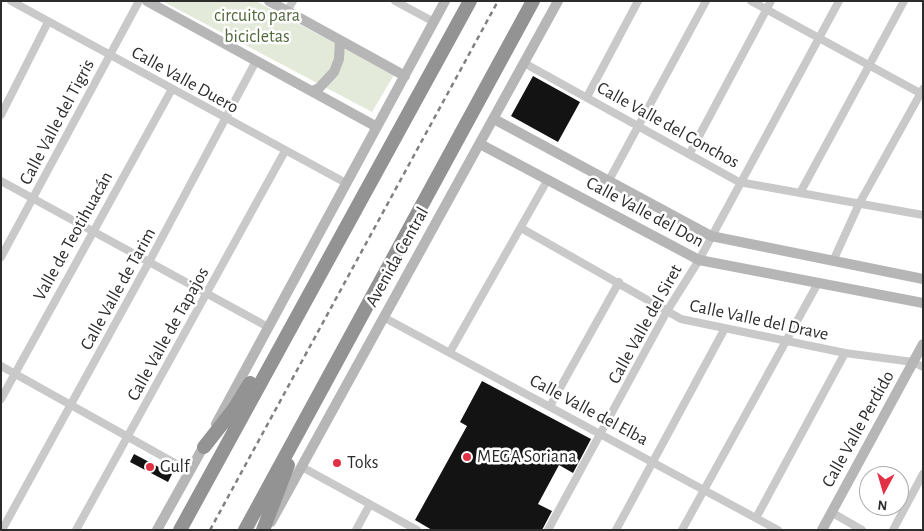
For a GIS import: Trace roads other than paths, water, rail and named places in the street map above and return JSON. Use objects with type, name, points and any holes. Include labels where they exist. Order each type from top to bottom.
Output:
[{"type":"highway","points":[[180,530],[470,1]]},
{"type":"highway","name":"Avenida Central","points":[[245,530],[533,1]]},
{"type":"highway","points":[[523,20],[540,1]]},
{"type":"highway","points":[[204,447],[234,409],[265,359],[291,326]]},
{"type":"highway","points":[[263,530],[270,508],[285,477],[295,441]]},
{"type":"street","name":"Calle Valle Duero","points":[[11,1],[346,183]]},
{"type":"street","name":"Calle Valle del Tigris","points":[[1,257],[34,200],[139,1]]},
{"type":"street","points":[[147,1],[377,127]]},
{"type":"street","points":[[269,1],[404,76]]},
{"type":"street","points":[[287,11],[293,1]]},
{"type":"street","points":[[395,1],[434,22]]},
{"type":"street","points":[[157,530],[204,447],[445,1]]},
{"type":"street","name":"Avenida Central","points":[[267,530],[558,1]]},
{"type":"street","points":[[587,97],[638,1]]},
{"type":"street","points":[[608,182],[706,1]]},
{"type":"street","points":[[751,1],[870,66],[922,91],[859,204],[833,261]]},
{"type":"street","points":[[690,153],[771,1]]},
{"type":"street","name":"Calle Valle del Siret","points":[[548,530],[602,434],[667,311],[699,260],[839,1]]},
{"type":"street","points":[[800,193],[904,1]]},
{"type":"street","points":[[1,115],[48,22]]},
{"type":"street","points":[[312,91],[319,88],[334,72],[339,59],[340,40]]},
{"type":"street","name":"Calle Valle de Tarim","points":[[2,530],[150,262],[256,61]]},
{"type":"street","name":"Calle Valle del Conchos","points":[[524,63],[740,182],[922,214]]},
{"type":"street","name":"Valle de Teotihuacán","points":[[1,399],[172,89]]},
{"type":"street","name":"Calle Valle del Don","points":[[494,118],[608,182],[711,236],[923,279]]},
{"type":"street","name":"Calle Valle del Don","points":[[480,144],[699,260],[923,303]]},
{"type":"street","name":"Calle Valle de Tapajos","points":[[76,530],[285,151]]},
{"type":"street","points":[[450,352],[548,179]]},
{"type":"street","points":[[1,181],[268,326]]},
{"type":"street","name":"Calle Valle del Drave","points":[[521,228],[619,282],[681,320],[845,353],[913,362],[923,367]]},
{"type":"street","points":[[550,406],[619,282]]},
{"type":"street","points":[[682,530],[818,283]]},
{"type":"street","name":"Calle Valle del Elba","points":[[385,318],[778,530]]},
{"type":"street","points":[[616,530],[724,330]]},
{"type":"street","name":"Calle Valle Perdido","points":[[822,530],[923,344]]},
{"type":"street","points":[[756,518],[845,353]]},
{"type":"street","points":[[1,366],[189,471]]},
{"type":"street","points":[[302,467],[417,530]]},
{"type":"street","points":[[893,530],[923,474]]},
{"type":"street","points":[[356,530],[370,504]]},
{"type":"street","points":[[831,512],[862,530]]},
{"type":"railway","points":[[210,530],[498,1]]},
{"type":"place","name":"MEGA Soriana","points":[[467,457]]},
{"type":"place","name":"Toks","points":[[337,463]]},
{"type":"place","name":"Gulf","points":[[150,467]]},
{"type":"park label","name":"circuito para bicicletas","points":[[257,26]]}]
